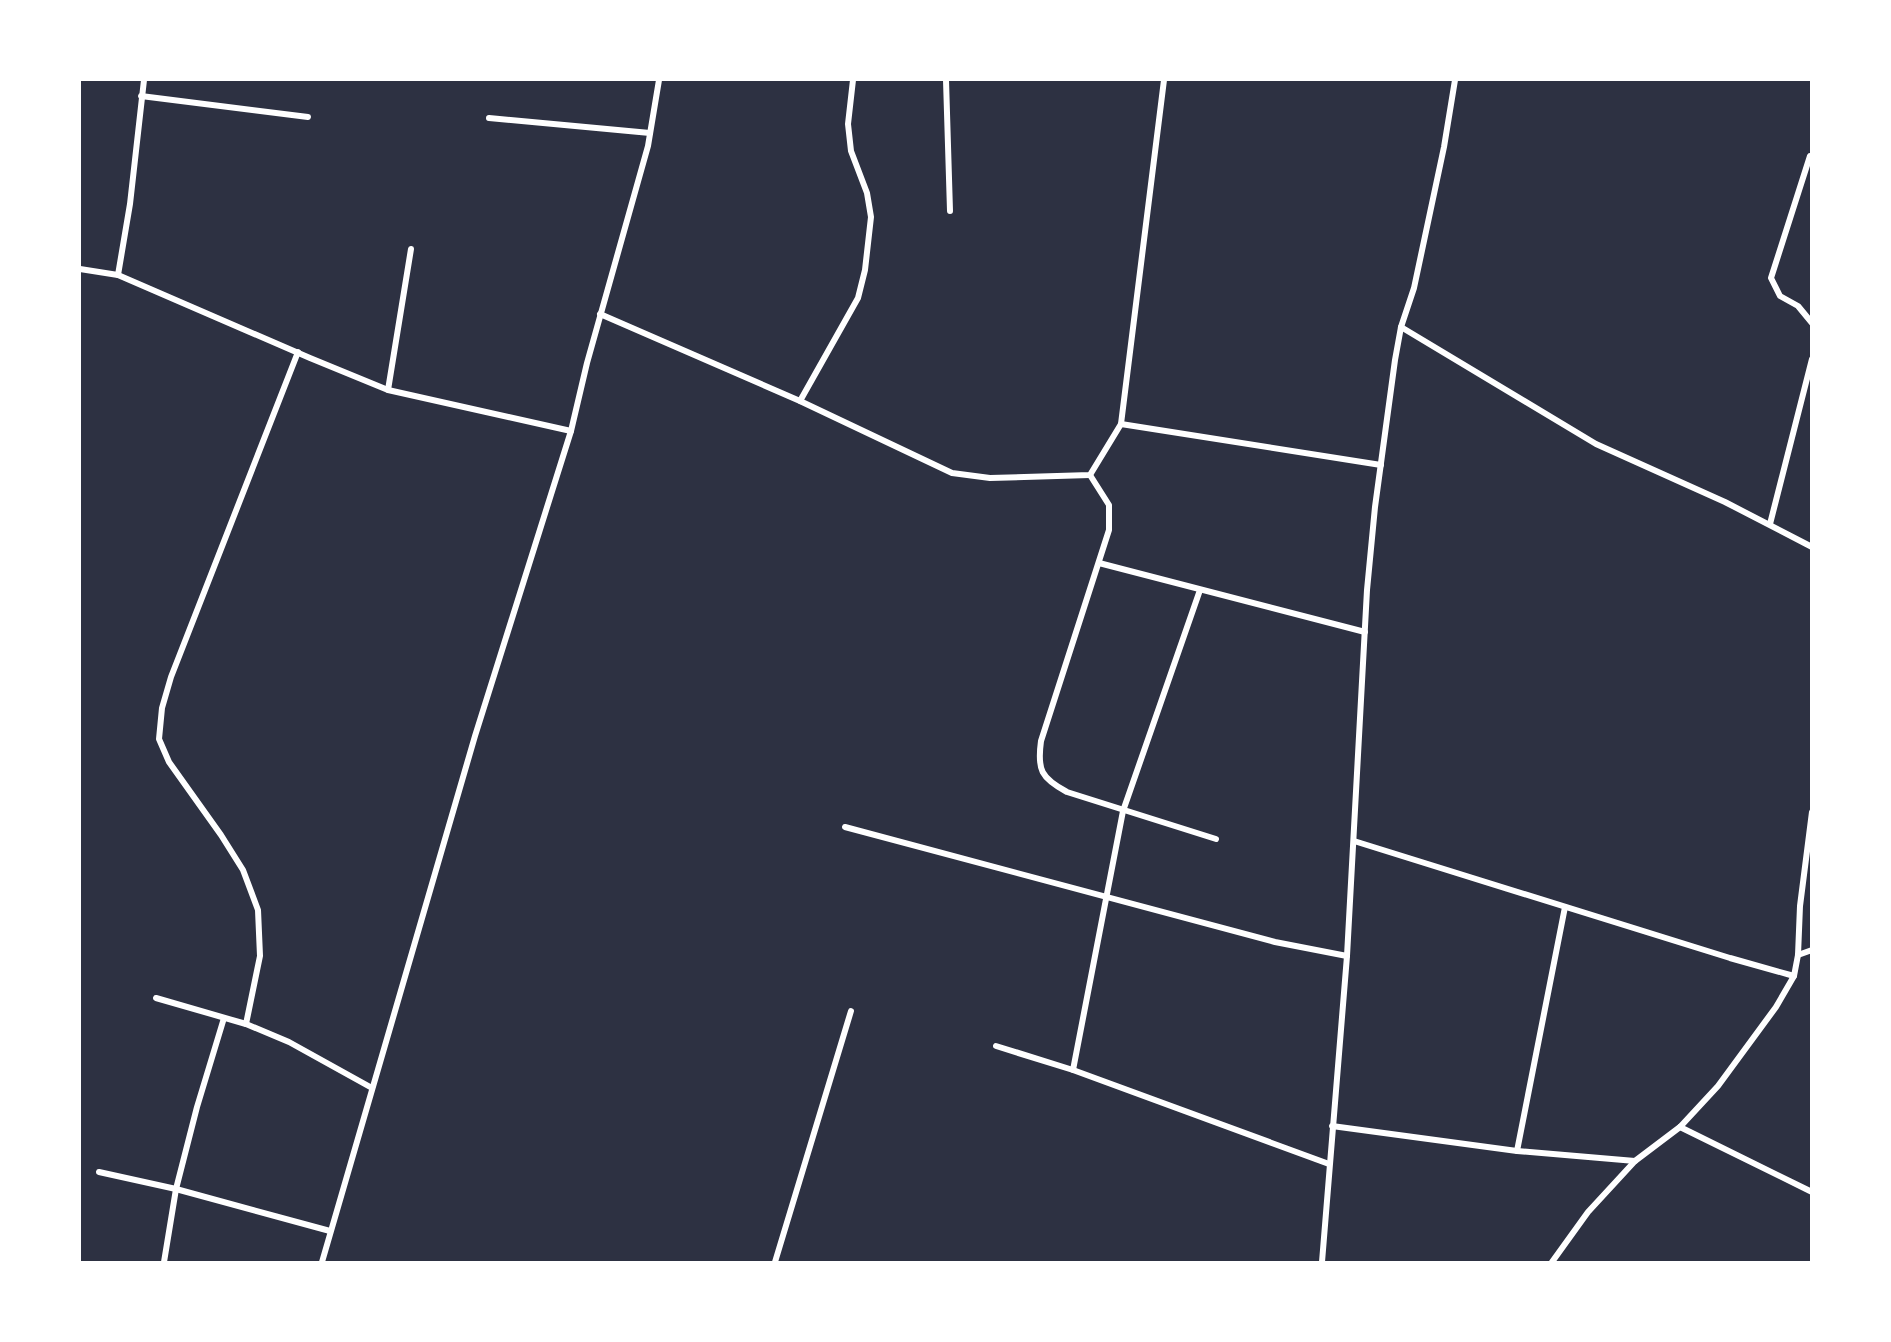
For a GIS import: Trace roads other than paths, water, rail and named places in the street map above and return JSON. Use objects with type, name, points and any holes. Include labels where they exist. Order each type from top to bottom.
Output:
[{"type":"street","points":[[118,275],[130,204],[144,80]]},
{"type":"street","points":[[322,1263],[475,736],[571,431],[600,314],[648,146],[659,80]]},
{"type":"street","points":[[800,401],[858,298],[865,270],[871,218],[867,193],[850,151],[848,124],[853,80]]},
{"type":"street","points":[[946,80],[950,211]]},
{"type":"street","points":[[1090,474],[1121,424],[1164,80]]},
{"type":"street","points":[[1322,1263],[1347,956],[1367,590],[1381,465],[1401,327],[1414,288],[1444,147],[1455,80]]},
{"type":"street","points":[[141,96],[308,117]]},
{"type":"street","points":[[489,118],[650,133]]},
{"type":"street","points":[[1810,156],[1771,278],[1780,296],[1798,306],[1812,323]]},
{"type":"street","points":[[388,390],[411,249]]},
{"type":"street","points":[[80,269],[118,275],[388,390],[571,431]]},
{"type":"street","points":[[600,314],[800,401],[952,473],[990,478],[1090,474]]},
{"type":"street","points":[[1401,327],[1596,444],[1770,524],[1812,547]]},
{"type":"street","points":[[246,1024],[260,956],[258,910],[243,870],[169,762],[159,740],[162,708],[171,676],[298,352]]},
{"type":"street","points":[[1770,524],[1812,358]]},
{"type":"street","points":[[1121,424],[1381,465]]},
{"type":"street","points":[[1090,474],[1109,505],[1109,530],[1041,741],[1039,759],[1042,772],[1050,783],[1067,792],[1216,839]]},
{"type":"street","points":[[1099,562],[1365,632]]},
{"type":"street","points":[[1073,1070],[1123,811],[1200,590]]},
{"type":"street","points":[[1552,1263],[1588,1212],[1635,1161],[1680,1127],[1718,1086],[1776,1007],[1794,976],[1812,812]]},
{"type":"street","points":[[845,827],[1275,942],[1347,956]]},
{"type":"street","points":[[1354,841],[1794,976]]},
{"type":"street","points":[[1517,1151],[1565,907]]},
{"type":"street","points":[[1798,955],[1812,950]]},
{"type":"street","points":[[156,998],[246,1024],[289,1042],[372,1088]]},
{"type":"street","points":[[775,1263],[851,1011]]},
{"type":"street","points":[[164,1263],[176,1190],[197,1107],[224,1018]]},
{"type":"street","points":[[996,1046],[1073,1070],[1329,1164]]},
{"type":"street","points":[[1332,1126],[1517,1151],[1635,1161]]},
{"type":"street","points":[[1680,1127],[1812,1192]]},
{"type":"street","points":[[99,1172],[330,1231]]}]
